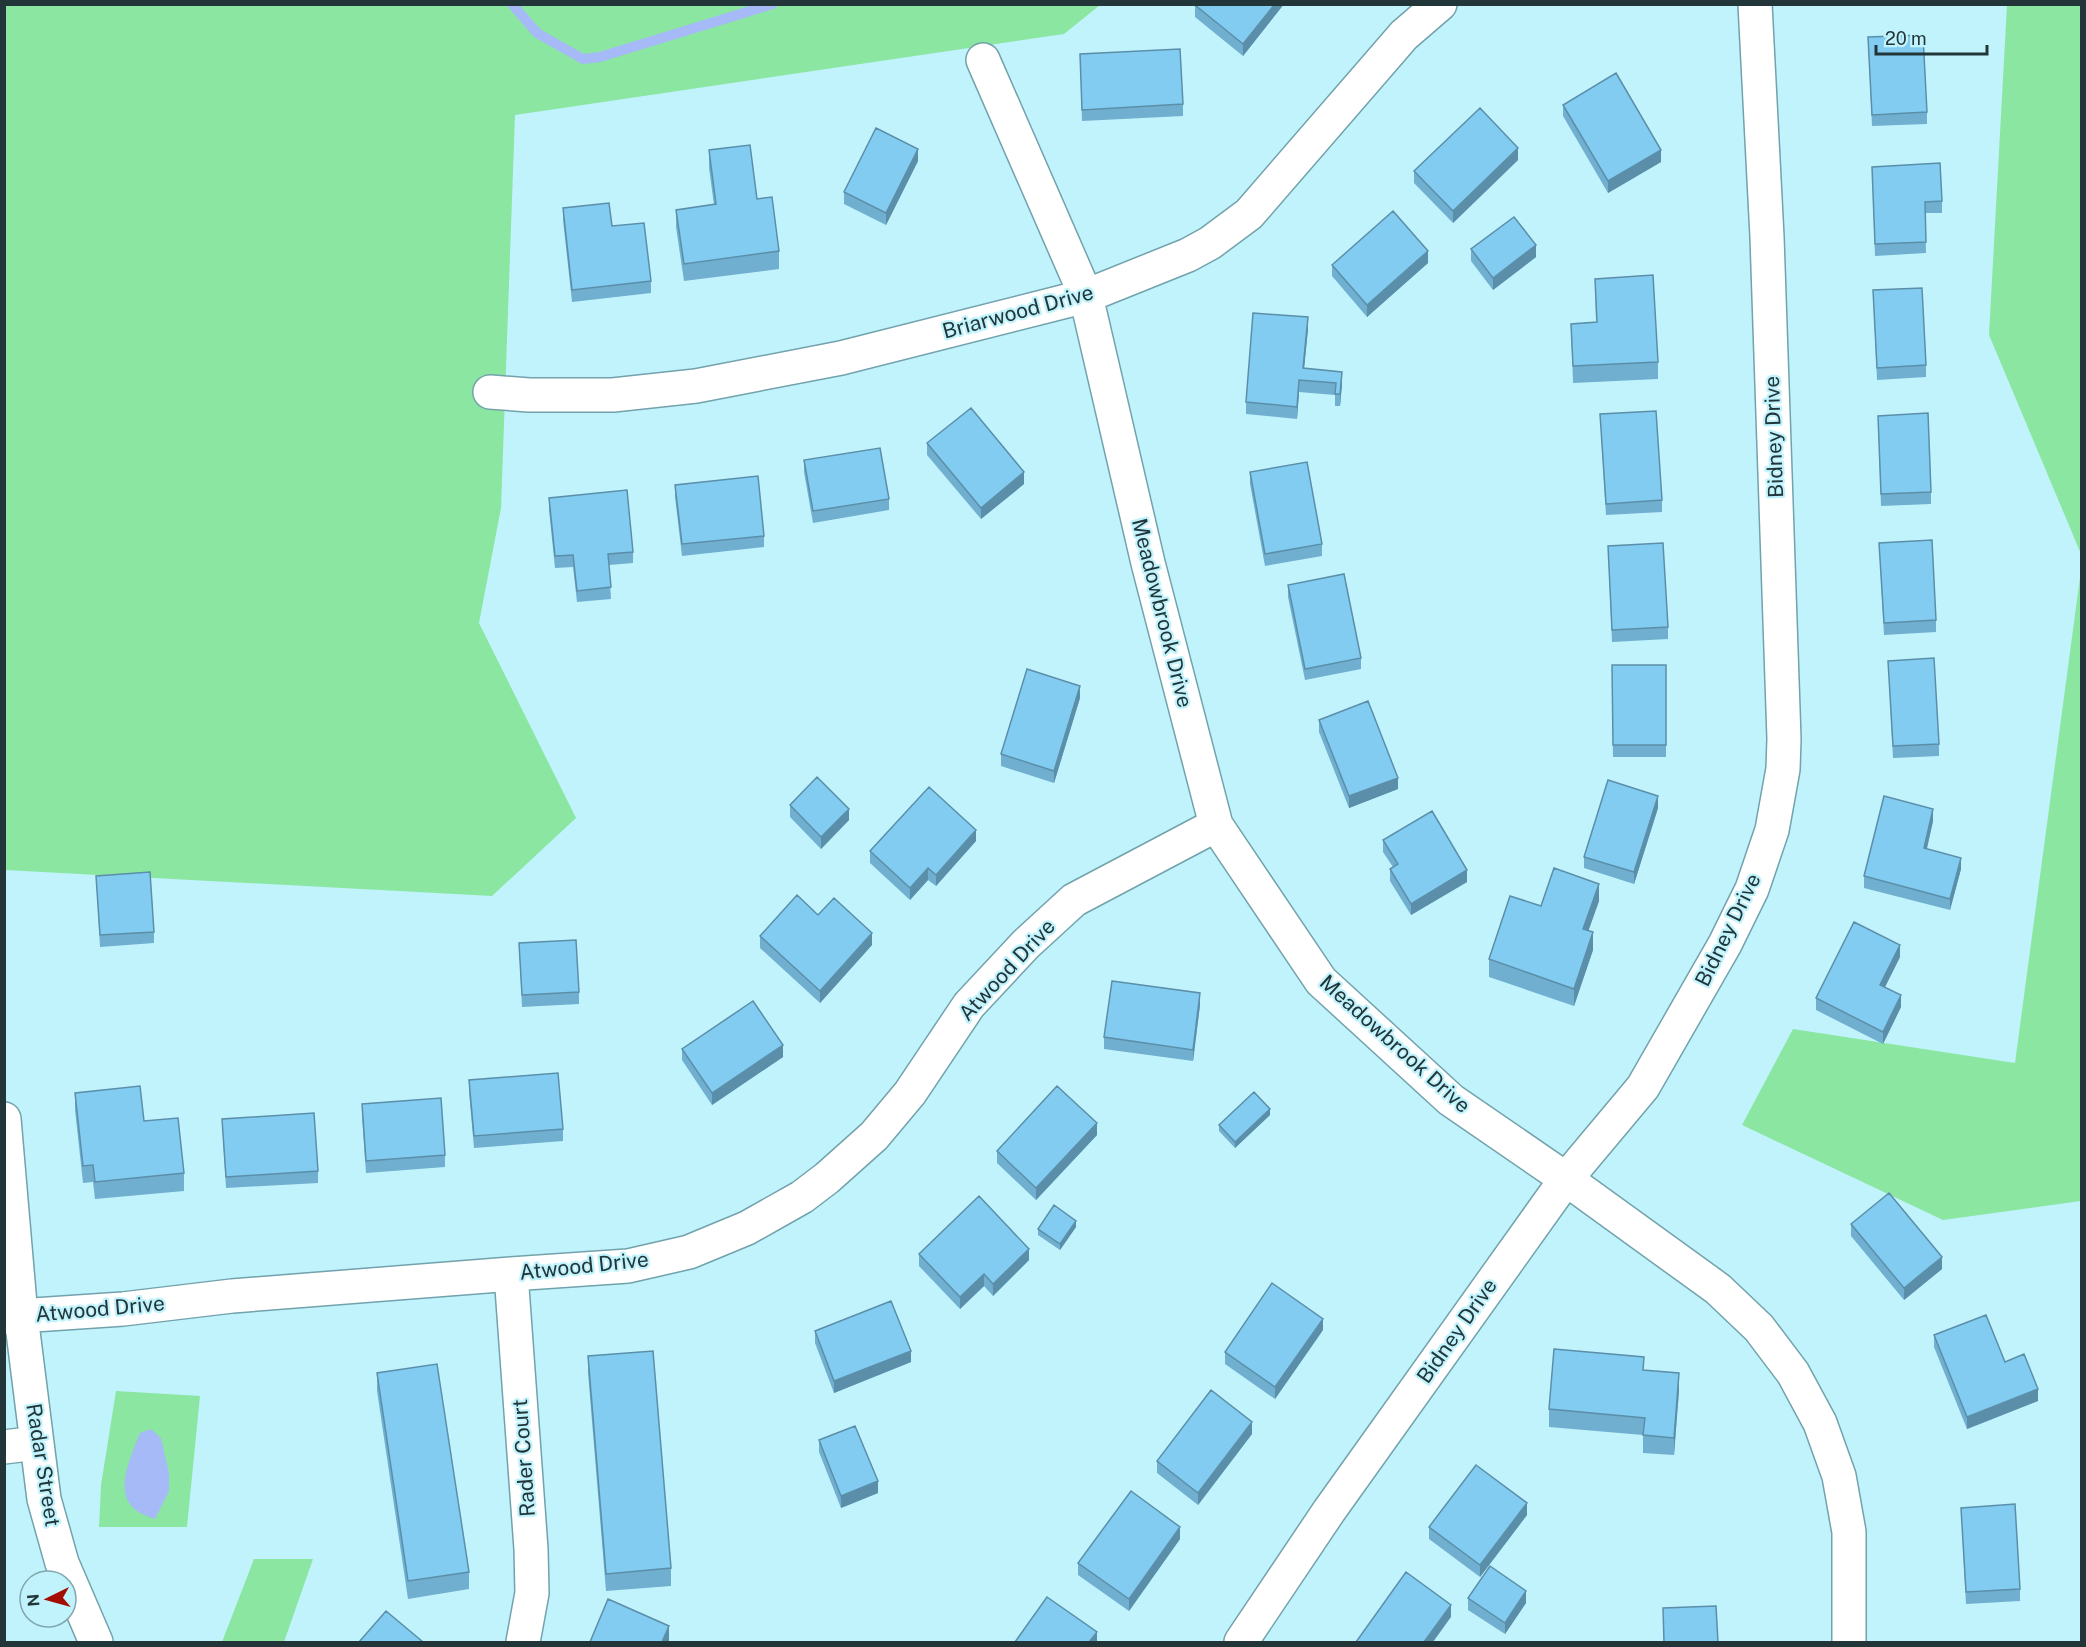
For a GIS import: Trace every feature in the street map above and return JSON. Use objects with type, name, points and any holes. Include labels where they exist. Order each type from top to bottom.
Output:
[{"type":"street","name":"Briarwood Drive","points":[[490,392],[529,395],[613,395],[696,386],[841,358],[1086,296],[1188,255],[1210,243],[1249,214],[1404,35],[1440,4]]},
{"type":"street","name":"Bidney Drive","points":[[1241,1642],[1329,1511],[1566,1179],[1643,1087],[1725,944],[1752,889],[1772,830],[1783,769],[1784,739],[1768,261],[1755,4]]},
{"type":"street","name":"Meadowbrook Drive","points":[[983,60],[1086,296],[1148,563],[1216,825],[1321,981],[1451,1100],[1566,1179],[1718,1289],[1760,1328],[1793,1373],[1820,1423],[1839,1476],[1849,1532],[1849,1642]]},
{"type":"street","name":"Atwood Drive","points":[[13,1316],[123,1309],[232,1296],[628,1266],[689,1252],[747,1228],[802,1197],[874,1136],[910,1092],[969,1005],[1026,944],[1074,900],[1216,825]]},
{"type":"street","name":"Radar Street","points":[[4,1119],[13,1316],[37,1443],[44,1499],[62,1563],[96,1642]]},
{"type":"street","name":"Rader Court","points":[[511,1274],[531,1549],[532,1593],[524,1642]]},
{"type":"street","points":[[4,1447],[37,1443]]},
{"type":"green space","points":[[4,5],[1100,5],[1064,34],[515,115],[501,508],[479,623],[576,818],[492,896],[5,870]]},
{"type":"green space","points":[[2007,5],[2081,5],[2081,554],[1989,335]]},
{"type":"green space","points":[[2081,570],[2081,1201],[1943,1220],[1742,1125],[1793,1029],[2015,1063]]},
{"type":"green space","points":[[116,1391],[200,1396],[187,1527],[99,1527],[101,1485]]},
{"type":"green space","points":[[254,1559],[313,1559],[284,1642],[222,1642]]},
{"type":"water","points":[[151,1429],[161,1438],[169,1473],[169,1491],[155,1519],[133,1508],[125,1493],[130,1457],[140,1433]]},
{"type":"building","points":[[1196,4],[1275,4],[1243,44]]},
{"type":"building","points":[[1923,35],[1927,112],[1872,115],[1868,37]]},
{"type":"building","points":[[1180,49],[1183,104],[1082,110],[1080,54]]},
{"type":"building","points":[[1616,73],[1661,150],[1608,181],[1563,105]]},
{"type":"building","points":[[1480,108],[1518,148],[1453,211],[1414,171]]},
{"type":"building","points":[[876,128],[918,149],[886,213],[844,192]]},
{"type":"building","points":[[750,145],[757,199],[772,197],[779,251],[684,264],[676,210],[716,204],[709,150]]},
{"type":"building","points":[[1940,163],[1942,201],[1925,202],[1926,242],[1875,244],[1872,167]]},
{"type":"building","points":[[609,203],[612,226],[644,223],[651,281],[572,290],[563,208]]},
{"type":"building","points":[[1393,211],[1428,251],[1367,305],[1332,265]]},
{"type":"building","points":[[1514,217],[1536,245],[1493,278],[1471,249]]},
{"type":"building","points":[[1653,275],[1658,362],[1573,366],[1571,324],[1597,322],[1595,279]]},
{"type":"building","points":[[1922,288],[1926,365],[1877,368],[1873,290]]},
{"type":"building","points":[[1253,313],[1308,317],[1303,368],[1342,372],[1340,394],[1335,394],[1336,383],[1299,380],[1297,407],[1246,402]]},
{"type":"building","points":[[971,408],[1024,472],[981,508],[927,443]]},
{"type":"building","points":[[1656,411],[1662,500],[1606,504],[1600,414]]},
{"type":"building","points":[[1928,413],[1931,492],[1881,494],[1878,416]]},
{"type":"building","points":[[880,448],[889,499],[813,511],[804,460]]},
{"type":"building","points":[[1307,462],[1322,544],[1265,554],[1250,472]]},
{"type":"building","points":[[758,476],[764,536],[682,544],[675,485]]},
{"type":"building","points":[[627,490],[633,552],[608,554],[611,587],[577,591],[573,555],[555,556],[549,498]]},
{"type":"building","points":[[1932,540],[1936,620],[1884,623],[1879,543]]},
{"type":"building","points":[[1663,543],[1668,627],[1612,630],[1608,546]]},
{"type":"building","points":[[1344,574],[1361,658],[1305,669],[1288,585]]},
{"type":"building","points":[[1934,658],[1939,744],[1893,746],[1888,661]]},
{"type":"building","points":[[1612,665],[1666,665],[1666,745],[1613,745]]},
{"type":"building","points":[[1027,669],[1080,686],[1054,771],[1001,754]]},
{"type":"building","points":[[1368,701],[1398,778],[1349,796],[1319,720]]},
{"type":"building","points":[[817,777],[849,809],[821,837],[790,805]]},
{"type":"building","points":[[1608,780],[1658,796],[1634,872],[1584,857]]},
{"type":"building","points":[[929,787],[976,830],[936,875],[928,868],[910,888],[870,851]]},
{"type":"building","points":[[1884,796],[1933,809],[1924,848],[1961,858],[1950,899],[1864,876]]},
{"type":"building","points":[[1432,811],[1467,870],[1411,904],[1390,869],[1398,864],[1383,840]]},
{"type":"building","points":[[1554,868],[1599,884],[1583,929],[1593,932],[1574,989],[1489,959],[1510,896],[1541,906]]},
{"type":"building","points":[[150,872],[154,932],[100,935],[96,876]]},
{"type":"building","points":[[797,895],[818,915],[834,898],[872,933],[820,991],[760,936]]},
{"type":"building","points":[[1854,922],[1900,945],[1880,985],[1901,995],[1883,1032],[1816,998]]},
{"type":"building","points":[[576,940],[579,992],[522,995],[519,943]]},
{"type":"building","points":[[1112,981],[1200,993],[1193,1050],[1104,1037]]},
{"type":"building","points":[[753,1001],[783,1045],[712,1093],[682,1049]]},
{"type":"building","points":[[558,1073],[563,1129],[474,1136],[469,1080]]},
{"type":"building","points":[[140,1086],[144,1121],[178,1118],[184,1173],[95,1182],[93,1165],[83,1166],[75,1093]]},
{"type":"building","points":[[1057,1086],[1097,1123],[1036,1188],[997,1151]]},
{"type":"building","points":[[1254,1092],[1270,1109],[1235,1142],[1219,1125]]},
{"type":"building","points":[[441,1098],[445,1155],[366,1161],[362,1104]]},
{"type":"building","points":[[314,1113],[318,1171],[226,1177],[222,1119]]},
{"type":"building","points":[[1889,1193],[1942,1257],[1904,1288],[1851,1224]]},
{"type":"building","points":[[979,1196],[1029,1249],[993,1284],[984,1274],[960,1297],[919,1254]]},
{"type":"building","points":[[1054,1205],[1076,1221],[1060,1244],[1038,1229]]},
{"type":"building","points":[[1272,1283],[1323,1319],[1275,1387],[1225,1352]]},
{"type":"building","points":[[891,1301],[911,1351],[834,1381],[815,1331]]},
{"type":"building","points":[[1986,1315],[2005,1362],[2024,1354],[2038,1389],[1967,1417],[1934,1335]]},
{"type":"building","points":[[1554,1349],[1644,1357],[1643,1370],[1679,1373],[1674,1438],[1643,1435],[1645,1418],[1549,1409]]},
{"type":"building","points":[[653,1351],[671,1568],[606,1574],[588,1356]]},
{"type":"building","points":[[437,1364],[469,1572],[408,1581],[377,1373]]},
{"type":"building","points":[[1211,1390],[1252,1422],[1198,1493],[1157,1461]]},
{"type":"building","points":[[855,1426],[878,1481],[841,1496],[819,1440]]},
{"type":"building","points":[[1476,1465],[1527,1503],[1480,1565],[1429,1527]]},
{"type":"building","points":[[1131,1491],[1180,1527],[1129,1599],[1078,1563]]},
{"type":"building","points":[[2015,1504],[2020,1589],[1966,1592],[1961,1508]]},
{"type":"building","points":[[1490,1566],[1526,1591],[1505,1623],[1468,1598]]},
{"type":"building","points":[[1406,1572],[1451,1605],[1424,1642],[1356,1642]]},
{"type":"building","points":[[1047,1597],[1097,1632],[1089,1642],[1015,1642]]},
{"type":"building","points":[[608,1599],[669,1626],[662,1642],[590,1642]]},
{"type":"building","points":[[1716,1606],[1718,1642],[1664,1642],[1663,1608]]},
{"type":"building","points":[[386,1611],[423,1642],[359,1642]]},
{"type":"waterway","points":[[512,4],[537,33],[583,59],[600,57],[773,4]]}]
